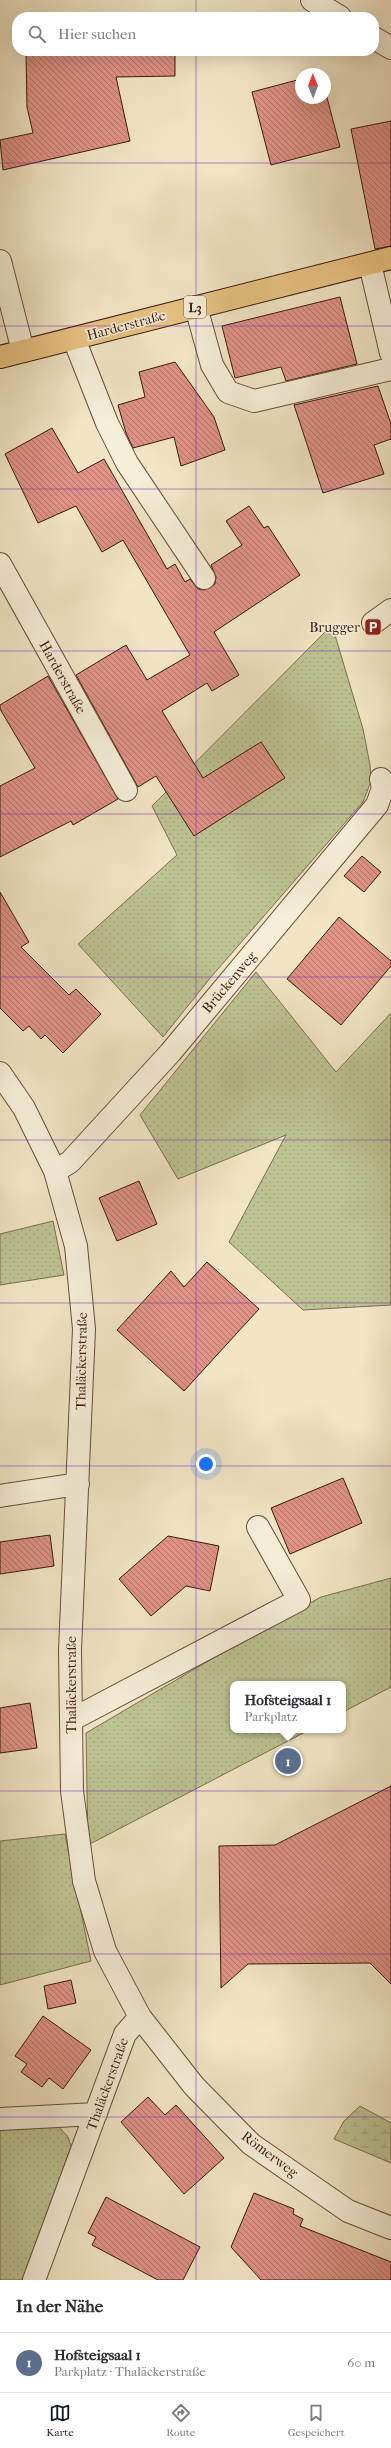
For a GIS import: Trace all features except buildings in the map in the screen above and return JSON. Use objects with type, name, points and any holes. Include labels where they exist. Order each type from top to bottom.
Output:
[{"type":"main road","name":"Harderstraße","points":[[0,357],[391,258]]},
{"type":"street","points":[[312,0],[332,12]]},
{"type":"street","points":[[379,41],[391,48]]},
{"type":"street","points":[[0,261],[23,351]]},
{"type":"street","points":[[370,264],[391,353]]},
{"type":"street","points":[[196,307],[212,365],[228,392],[254,401],[391,369]]},
{"type":"street","points":[[74,339],[107,423],[127,463],[204,578]]},
{"type":"street","name":"Harderstraße","points":[[0,564],[126,790]]},
{"type":"street","points":[[373,623],[391,610]]},
{"type":"street","name":"Brückenweg","points":[[55,1171],[70,1162],[170,1052],[377,805],[383,788],[381,779]]},
{"type":"street","name":"Thaläckerstraße","points":[[0,1073],[24,1108],[55,1171],[76,1246],[84,1329],[70,1650],[72,1791],[84,1881],[105,1951],[140,2017],[125,2034],[34,2280]]},
{"type":"street","points":[[0,1496],[78,1484]]},
{"type":"street","points":[[71,1720],[299,1600],[258,1528]]},
{"type":"street","name":"Römerweg","points":[[140,2017],[194,2086],[251,2144],[348,2210],[391,2228]]},
{"type":"street","points":[[0,2119],[96,2114]]},
{"type":"green space","points":[[332,625],[363,729],[370,765],[371,781],[363,802],[211,977],[163,1037],[78,944],[177,855],[152,806]]},
{"type":"green space","points":[[256,972],[336,1072],[391,1013],[391,1305],[303,1310],[229,1242],[286,1135],[178,1179],[140,1115]]},
{"type":"green space","points":[[53,1221],[64,1275],[0,1285],[0,1234]]},
{"type":"green space","points":[[391,1578],[391,1687],[346,1710],[346,1681],[230,1681],[230,1733],[303,1733],[88,1845],[86,1733],[266,1627],[321,1597]]},
{"type":"green space","points":[[65,1834],[91,1961],[0,1985],[0,1841]]},
{"type":"green space","points":[[360,2106],[391,2123],[391,2163],[334,2139],[344,2121]]},
{"type":"green space","points":[[59,2127],[68,2137],[71,2146],[25,2280],[0,2280],[0,2130]]},
{"type":"place","name":"Brugger","points":[[373,627]]},
{"type":"place","name":"Hofsteigsaal 1","points":[[288,1761]]}]
